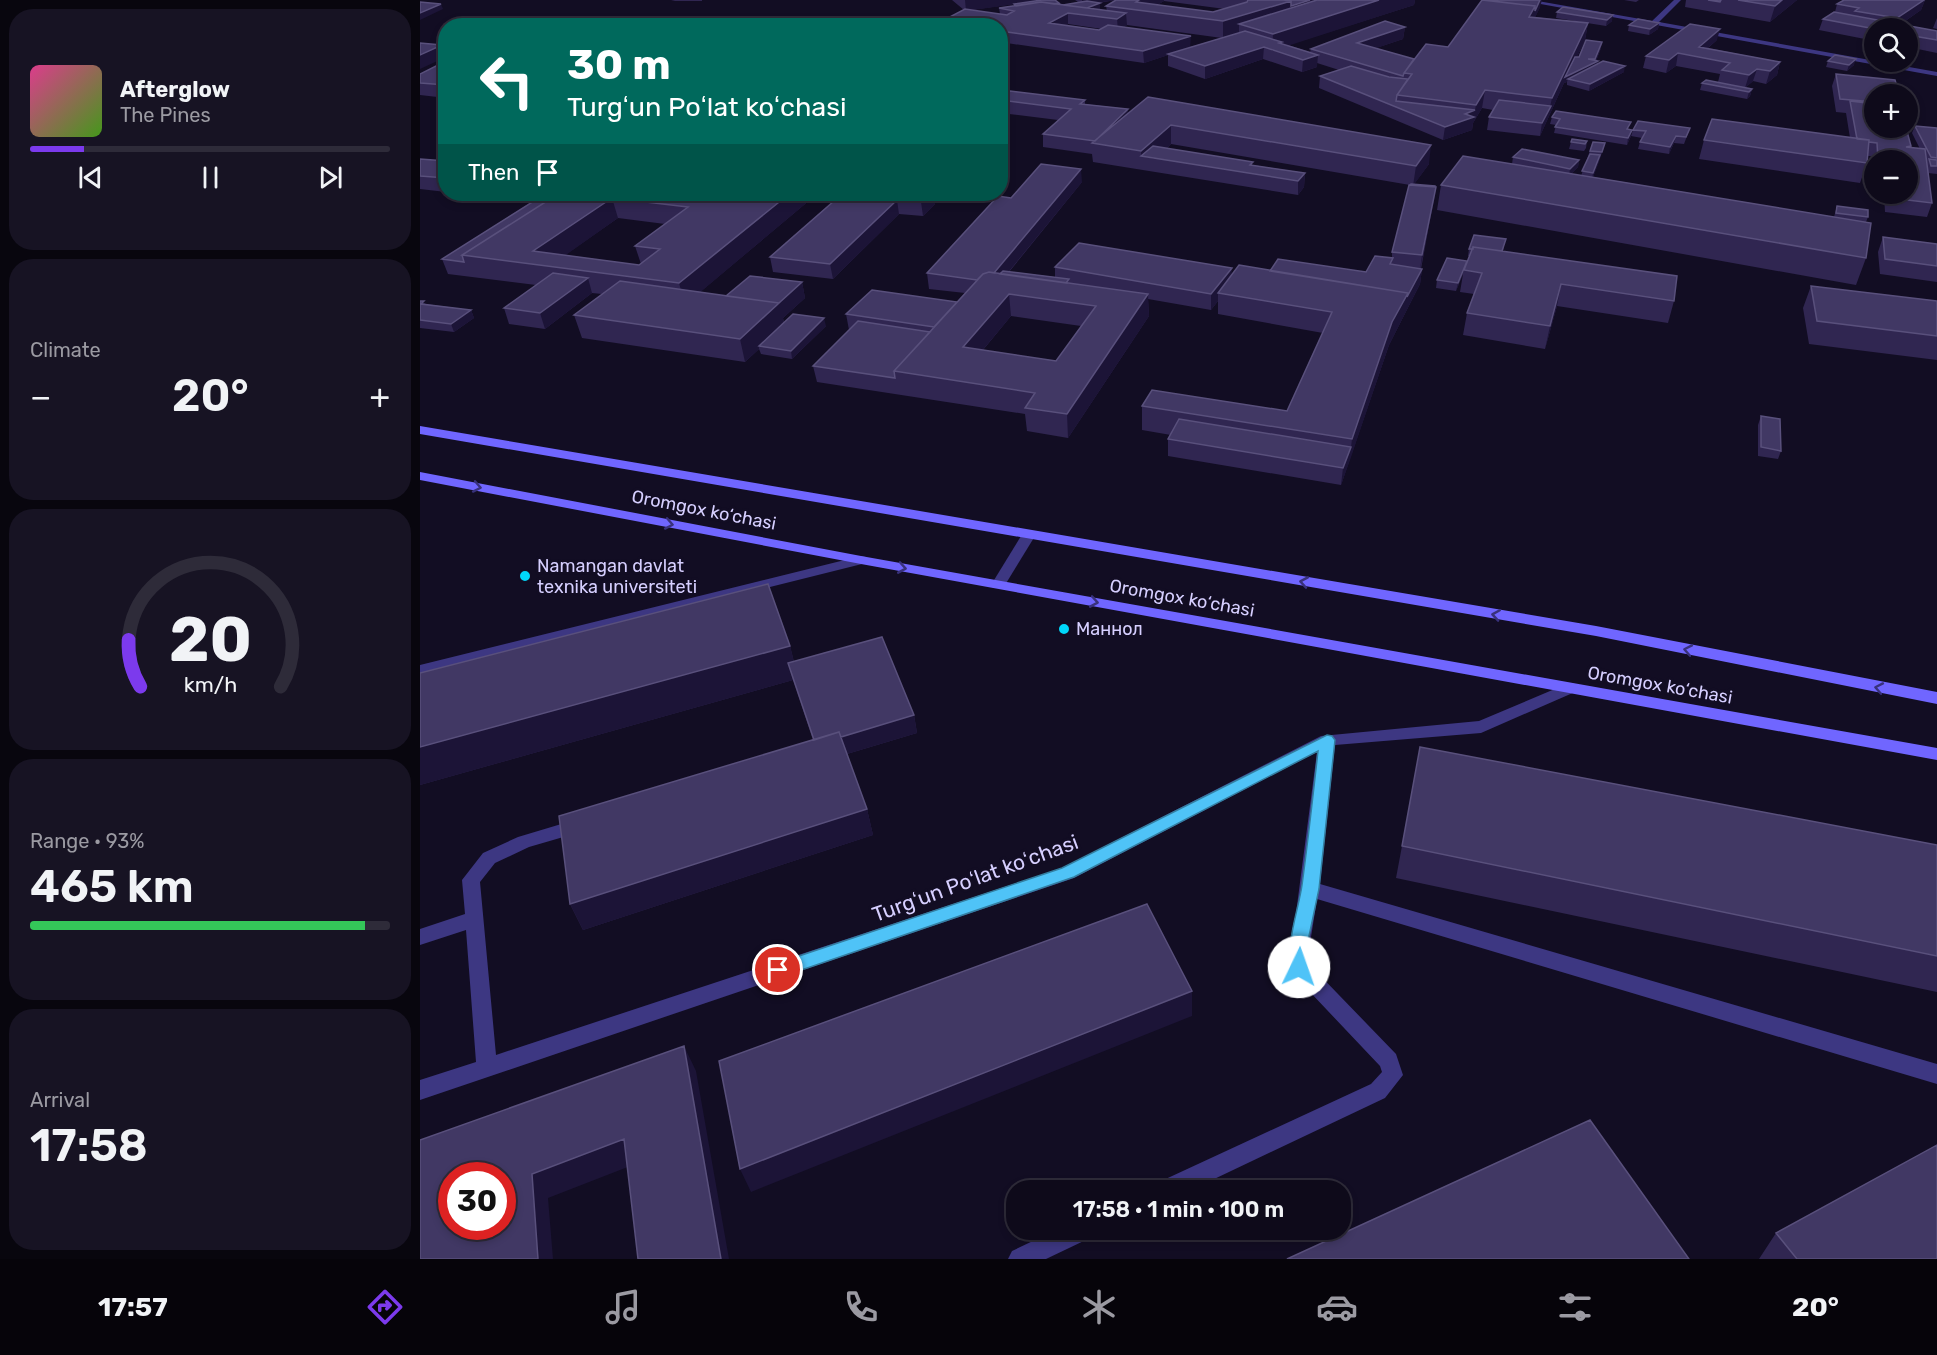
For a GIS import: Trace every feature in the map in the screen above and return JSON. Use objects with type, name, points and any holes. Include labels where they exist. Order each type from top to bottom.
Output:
[{"type":"main road","name":"Oromgox ko‘chasi","points":[[420,430],[1028,536],[1596,631],[1937,698]]},
{"type":"main road","name":"Oromgox ko‘chasi","points":[[420,476],[861,560],[1937,754]]},
{"type":"street","points":[[1521,0],[1937,74]]},
{"type":"street","points":[[1654,23],[1678,0]]},
{"type":"street","points":[[998,585],[1028,536]]},
{"type":"street","points":[[420,670],[861,560]]},
{"type":"street","name":"Turgʻun Poʻlat koʻchasi","points":[[420,1090],[1068,873],[1327,740],[1481,727],[1569,688]]},
{"type":"street","points":[[1188,1180],[1378,1091],[1393,1075],[1389,1061],[1299,967],[1301,936],[1310,889],[1327,740]]},
{"type":"street","points":[[487,1068],[471,880],[489,858],[524,843],[590,822]]},
{"type":"street","points":[[1310,889],[1937,1074]]},
{"type":"street","points":[[420,937],[474,919]]},
{"type":"street","points":[[1020,1259],[1061,1240]]},
{"type":"building","points":[[1055,0],[1059,3],[1041,2],[1016,6],[1014,4]]},
{"type":"building","points":[[1116,0],[1139,0],[1136,2],[1213,12],[1248,0],[1291,1],[1223,21],[1106,6]]},
{"type":"building","points":[[1287,0],[1310,0],[1291,6],[1291,1]]},
{"type":"building","points":[[1317,0],[1379,0],[1273,34],[1239,24]]},
{"type":"building","points":[[1482,0],[1535,6],[1529,17],[1588,23],[1552,98],[1485,90],[1476,105],[1397,95],[1412,74],[1404,73],[1426,44],[1448,47]]},
{"type":"building","points":[[1485,0],[1540,0],[1535,11],[1535,6]]},
{"type":"building","points":[[1738,0],[1782,0],[1775,6]]},
{"type":"building","points":[[1844,0],[1924,0],[1897,18],[1855,11],[1859,8],[1837,4]]},
{"type":"building","points":[[1087,1],[1100,3],[1087,8],[1063,5]]},
{"type":"building","points":[[420,2],[441,4],[420,13]]},
{"type":"building","points":[[1041,2],[1126,13],[1117,19],[1068,13],[1049,23],[1099,30],[1108,25],[1191,36],[1143,51],[1008,32],[1008,18],[948,18],[965,9],[1007,15],[1014,11],[999,8]]},
{"type":"building","points":[[1563,7],[1613,15],[1607,20],[1557,12]]},
{"type":"building","points":[[1834,12],[1867,18],[1864,18],[1864,27],[1823,19]]},
{"type":"building","points":[[1638,19],[1659,23],[1650,29],[1629,25]]},
{"type":"building","points":[[1385,21],[1405,27],[1357,43],[1414,59],[1403,76],[1311,49]]},
{"type":"building","points":[[1690,24],[1720,29],[1699,47],[1780,62],[1770,71],[1757,69],[1749,75],[1722,70],[1730,63],[1678,53],[1669,60],[1646,56]]},
{"type":"building","points":[[1918,27],[1937,31],[1937,40],[1918,37]]},
{"type":"building","points":[[1245,31],[1318,55],[1303,60],[1264,47],[1205,66],[1168,54]]},
{"type":"building","points":[[1586,40],[1602,42],[1595,59],[1588,59],[1598,61],[1565,77],[1575,57],[1579,57]]},
{"type":"building","points":[[420,43],[438,45],[438,47],[420,55]]},
{"type":"building","points":[[1835,55],[1856,59],[1849,65],[1828,61]]},
{"type":"building","points":[[1603,61],[1625,66],[1590,84],[1568,79]]},
{"type":"building","points":[[438,65],[438,84],[420,83],[420,74]]},
{"type":"building","points":[[1351,66],[1389,77],[1408,79],[1397,95],[1396,101],[1475,110],[1465,114],[1474,117],[1445,127],[1320,76]]},
{"type":"building","points":[[1836,74],[1895,80],[1896,84],[1864,84],[1864,101],[1840,99]]},
{"type":"building","points":[[1706,80],[1752,89],[1749,92],[1702,83]]},
{"type":"building","points":[[1008,92],[1085,100],[1080,104],[1128,109],[1095,141],[1043,134],[1071,109],[1008,101]]},
{"type":"building","points":[[1148,97],[1431,145],[1416,166],[1171,125],[1141,151],[1092,143]]},
{"type":"building","points":[[1499,100],[1551,106],[1542,123],[1489,117]]},
{"type":"building","points":[[1850,101],[1864,103],[1864,138],[1909,138],[1911,146],[1906,147],[1925,149],[1932,203],[1918,201],[1918,150],[1877,150],[1877,143],[1857,139]]},
{"type":"building","points":[[1556,111],[1631,122],[1627,129],[1632,130],[1628,138],[1555,127],[1560,119],[1552,117]]},
{"type":"building","points":[[1712,119],[1869,140],[1868,150],[1864,150],[1864,163],[1704,140]]},
{"type":"building","points":[[1638,121],[1690,128],[1686,137],[1676,136],[1670,147],[1640,142],[1646,131],[1633,130]]},
{"type":"building","points":[[1918,126],[1937,128],[1937,158],[1931,157],[1918,132]]},
{"type":"building","points":[[1572,139],[1587,141],[1585,144],[1571,142]]},
{"type":"building","points":[[1593,142],[1605,143],[1602,152],[1590,151]]},
{"type":"building","points":[[1153,146],[1305,173],[1298,181],[1141,156]]},
{"type":"building","points":[[1522,149],[1579,160],[1570,169],[1513,157]]},
{"type":"building","points":[[1590,154],[1600,155],[1593,173],[1582,171]]},
{"type":"building","points":[[1463,156],[1871,223],[1866,258],[1441,185]]},
{"type":"building","points":[[420,159],[438,160],[438,177],[420,176]]},
{"type":"building","points":[[1929,159],[1937,160],[1937,166],[1931,166]]},
{"type":"building","points":[[1041,164],[1081,169],[994,273],[983,274],[977,280],[927,273],[993,201],[1008,201],[1008,198],[1011,198]]},
{"type":"building","points":[[1409,185],[1436,187],[1422,255],[1392,252]]},
{"type":"building","points":[[1410,185],[1435,186],[1435,187]]},
{"type":"building","points":[[534,201],[547,201],[462,255],[464,262],[442,259]]},
{"type":"building","points":[[547,201],[608,201],[533,251],[639,265],[660,249],[635,246],[688,207],[637,201],[780,201],[679,283],[462,255]]},
{"type":"building","points":[[834,201],[896,201],[830,264],[770,257]]},
{"type":"building","points":[[1837,206],[1868,210],[1868,217],[1836,213]]},
{"type":"building","points":[[1474,235],[1506,239],[1502,251],[1473,247],[1469,249]]},
{"type":"building","points":[[1883,237],[1937,244],[1937,266],[1885,259]]},
{"type":"building","points":[[1079,243],[1232,268],[1211,294],[1055,267]]},
{"type":"building","points":[[1473,247],[1677,276],[1674,301],[1561,284],[1550,326],[1467,313],[1482,273],[1464,270]]},
{"type":"building","points":[[1375,256],[1393,258],[1390,264],[1422,269],[1407,297],[1408,293],[1270,271],[1278,259],[1366,272]]},
{"type":"building","points":[[1447,258],[1467,261],[1458,283],[1437,280]]},
{"type":"building","points":[[1239,265],[1408,293],[1392,322],[1352,439],[1142,406],[1152,390],[1287,411],[1332,312],[1218,293]]},
{"type":"building","points":[[1003,271],[1069,279],[1066,283],[1000,274]]},
{"type":"building","points":[[989,272],[1148,294],[1067,414],[1025,408],[1035,393],[894,371],[983,274]],"holes":[[[1009,294],[1096,306],[1056,361],[963,347]]]},
{"type":"building","points":[[553,273],[588,278],[540,313],[504,308]]},
{"type":"building","points":[[750,276],[802,282],[779,303],[726,296]]},
{"type":"building","points":[[620,281],[779,303],[740,339],[574,315]]},
{"type":"building","points":[[1811,286],[1937,301],[1937,336],[1817,321]]},
{"type":"building","points":[[872,290],[957,302],[934,327],[846,314]]},
{"type":"building","points":[[420,301],[424,301],[421,304],[471,310],[451,324],[420,320]]},
{"type":"building","points":[[793,314],[824,318],[791,351],[759,346]]},
{"type":"building","points":[[858,321],[930,332],[894,371],[895,378],[813,366]]},
{"type":"building","points":[[1761,416],[1780,419],[1781,451],[1761,447]]},
{"type":"building","points":[[1179,419],[1351,447],[1343,468],[1168,439]]},
{"type":"building","points":[[768,584],[790,646],[420,747],[420,673]]},
{"type":"building","points":[[882,637],[914,715],[841,737],[839,732],[814,740],[788,663]]},
{"type":"building","points":[[839,732],[867,809],[570,904],[559,816]]},
{"type":"building","points":[[1420,747],[1937,845],[1937,956],[1402,846]]},
{"type":"building","points":[[1147,904],[1192,991],[740,1169],[719,1061]]},
{"type":"building","points":[[684,1046],[721,1259],[638,1259],[624,1139],[532,1174],[538,1259],[420,1259],[420,1140]]},
{"type":"building","points":[[1590,1120],[1689,1259],[1287,1259],[1328,1240],[1351,1240],[1351,1230]]},
{"type":"building","points":[[1937,1145],[1937,1259],[1797,1259],[1776,1233]]},
{"type":"place","name":"Namangan davlat texnika universiteti","points":[[525,576]]},
{"type":"place","name":"Маннол","points":[[1064,629]]},
{"type":"route","points":[[778,970],[1068,873],[1327,740],[1310,889],[1301,936],[1299,967]]}]
